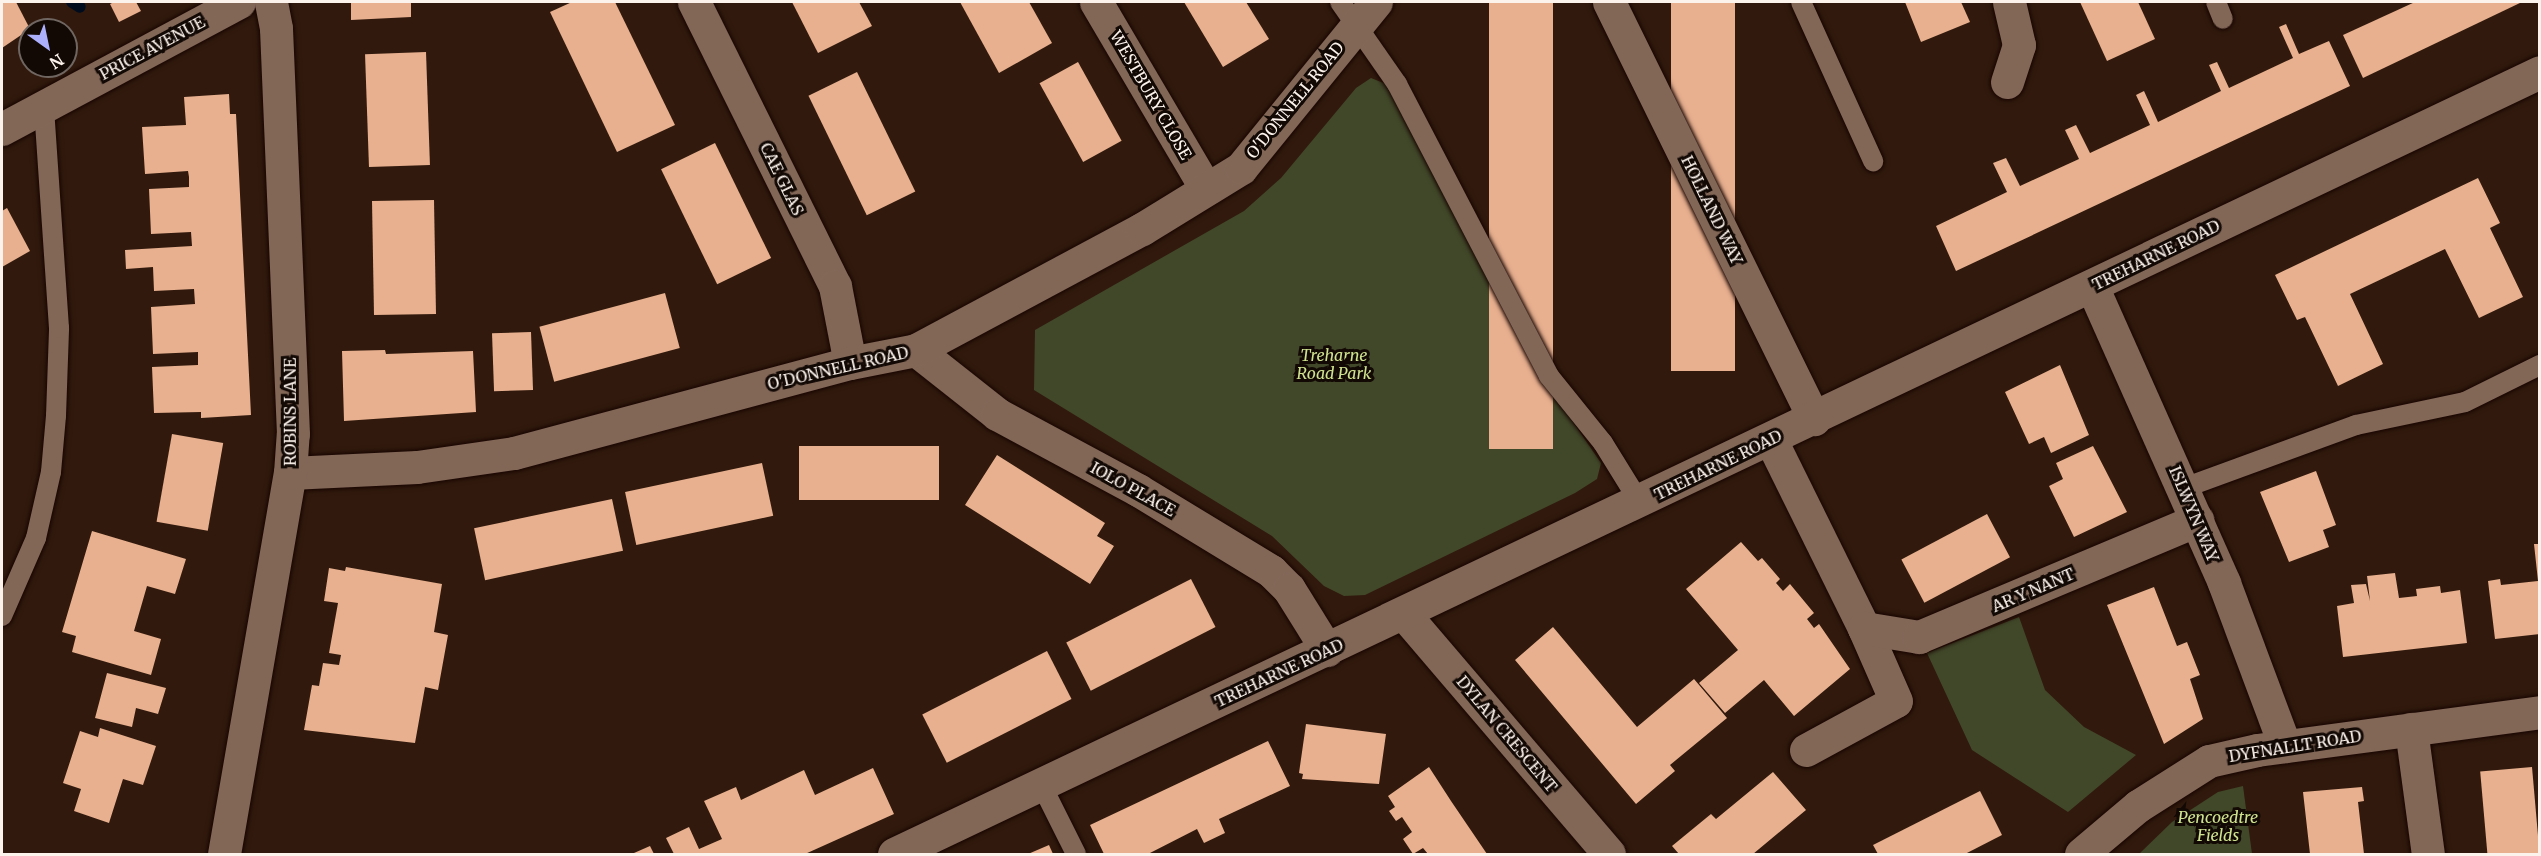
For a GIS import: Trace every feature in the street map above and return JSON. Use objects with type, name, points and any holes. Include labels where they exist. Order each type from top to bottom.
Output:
[{"type":"street","name":"PRICE AVENUE","points":[[2,129],[238,2]]},
{"type":"street","name":"ROBINS LANE","points":[[224,855],[290,473],[292,389],[277,39],[271,2]]},
{"type":"street","name":"CAE GLAS","points":[[694,2],[835,286],[850,363]]},
{"type":"street","name":"WESTBURY CLOSE","points":[[1096,2],[1206,189]]},
{"type":"street","name":"O'DONNELL ROAD","points":[[290,473],[417,467],[514,453],[850,363],[916,350],[1142,229],[1241,168],[1347,14],[1376,2]]},
{"type":"street","name":"HOLLAND WAY","points":[[1609,2],[1814,419]]},
{"type":"street","points":[[2007,82],[2019,45],[2009,2]]},
{"type":"street","name":"TREHARNE ROAD","points":[[894,855],[1405,615],[2540,72]]},
{"type":"street","name":"ISLWYN WAY","points":[[2092,286],[2184,488],[2285,746]]},
{"type":"street","name":"IOLO PLACE","points":[[916,350],[997,414],[1138,490],[1271,571],[1289,589],[1327,650]]},
{"type":"street","points":[[1771,440],[1896,701],[1806,750]]},
{"type":"street","name":"AR Y NANT","points":[[1863,628],[1919,637],[2197,520]]},
{"type":"street","name":"DYLAN CRESCENT","points":[[1405,615],[1609,855]]},
{"type":"street","name":"DYFNALLT ROAD","points":[[2081,855],[2138,806],[2192,770],[2234,754],[2540,712]]},
{"type":"street","points":[[2411,729],[2428,855]]},
{"type":"lane","points":[[1801,2],[1873,161]]},
{"type":"lane","points":[[1347,14],[1397,84],[1549,376],[1603,442],[1640,503]]},
{"type":"lane","points":[[2,616],[36,538],[51,472],[56,416],[59,328],[44,106]]},
{"type":"lane","points":[[2184,488],[2356,425],[2465,402],[2540,365]]},
{"type":"lane","points":[[1042,786],[1076,855]]},
{"type":"green space","name":"Treharne Road Park","points":[[1371,78],[1391,86],[1540,374],[1601,463],[1597,479],[1575,493],[1365,595],[1344,596],[1324,586],[1272,536],[1034,390],[1035,330],[1244,211],[1281,178],[1356,88]]},
{"type":"green space","points":[[2019,617],[2045,690],[2084,727],[2136,755],[2068,812],[1972,750],[1927,653]]},
{"type":"green space","name":"Pencoedtre Fields","points":[[2243,786],[2252,854],[2139,854],[2172,822],[2218,792]]},
{"type":"building","points":[[2,2],[16,2],[24,18],[18,18],[18,37],[2,48]]},
{"type":"building","points":[[136,2],[141,11],[119,22],[110,4]]},
{"type":"building","points":[[351,2],[411,2],[411,17],[351,20]]},
{"type":"building","points":[[572,2],[615,2],[675,125],[617,152],[550,12]]},
{"type":"building","points":[[792,2],[859,2],[872,26],[818,53]]},
{"type":"building","points":[[960,2],[1029,2],[1052,43],[999,73]]},
{"type":"building","points":[[1184,2],[1246,2],[1269,39],[1223,67]]},
{"type":"building","points":[[1489,2],[1553,2],[1553,449],[1489,449]]},
{"type":"building","points":[[1671,2],[1735,2],[1735,371],[1671,371]]},
{"type":"building","points":[[1905,2],[1961,2],[1970,22],[1921,42]]},
{"type":"building","points":[[2080,2],[2138,2],[2155,39],[2107,61]]},
{"type":"building","points":[[2415,2],[2522,2],[2363,78],[2343,35]]},
{"type":"building","points":[[2286,24],[2299,54],[2329,41],[2350,86],[1956,271],[1936,226],[2007,192],[1993,163],[2006,158],[2020,186],[2079,159],[2065,130],[2076,125],[2090,153],[2150,125],[2136,95],[2144,91],[2158,122],[2221,91],[2209,65],[2217,62],[2229,88],[2293,58],[2279,27]]},
{"type":"building","points":[[426,52],[430,165],[369,167],[365,54]]},
{"type":"building","points":[[1078,62],[1122,141],[1083,162],[1040,83]]},
{"type":"building","points":[[857,72],[915,192],[867,215],[808,96]]},
{"type":"building","points":[[229,94],[230,114],[236,114],[251,415],[201,418],[201,412],[154,413],[152,367],[198,365],[198,352],[153,354],[151,307],[195,304],[194,289],[154,291],[153,267],[126,269],[125,250],[192,246],[191,232],[151,234],[149,189],[189,187],[189,177],[188,171],[145,174],[142,127],[186,125],[184,97]]},
{"type":"building","points":[[715,143],[771,258],[717,284],[661,169]]},
{"type":"building","points":[[2478,178],[2500,223],[2490,228],[2523,297],[2479,318],[2445,249],[2350,294],[2383,364],[2338,386],[2305,317],[2297,320],[2275,275]]},
{"type":"building","points":[[434,200],[436,314],[374,315],[372,201]]},
{"type":"building","points":[[7,208],[30,251],[2,267],[2,211]]},
{"type":"building","points":[[665,293],[680,348],[554,382],[539,327]]},
{"type":"building","points":[[531,332],[533,390],[494,391],[492,333]]},
{"type":"building","points":[[385,350],[386,354],[473,351],[476,412],[344,421],[342,351]]},
{"type":"building","points":[[2060,365],[2089,435],[2051,453],[2044,437],[2029,444],[2005,392]]},
{"type":"building","points":[[172,434],[223,443],[208,531],[157,522]]},
{"type":"building","points":[[799,446],[939,446],[939,500],[799,500]]},
{"type":"building","points":[[2093,446],[2127,512],[2074,537],[2049,486],[2063,479],[2056,463]]},
{"type":"building","points":[[997,455],[1105,523],[1097,536],[1114,546],[1090,584],[965,505]]},
{"type":"building","points":[[762,463],[773,516],[636,545],[625,492]]},
{"type":"building","points":[[2316,471],[2336,525],[2323,530],[2329,547],[2289,562],[2260,492]]},
{"type":"building","points":[[612,499],[623,551],[485,580],[474,528]]},
{"type":"building","points":[[1987,514],[2010,557],[1924,603],[1901,560]]},
{"type":"building","points":[[92,531],[186,559],[175,594],[147,586],[134,631],[161,639],[151,675],[72,652],[76,636],[62,632]]},
{"type":"building","points":[[1741,542],[1758,561],[1762,558],[1780,579],[1776,583],[1783,591],[1790,584],[1814,613],[1807,619],[1814,628],[1819,624],[1850,669],[1794,716],[1764,680],[1725,713],[1699,683],[1738,650],[1686,589]]},
{"type":"building","points":[[2534,544],[2540,544],[2540,634],[2495,639],[2488,581],[2500,579],[2501,585],[2538,581]]},
{"type":"building","points":[[346,567],[442,584],[434,632],[448,635],[438,690],[425,687],[415,743],[304,730],[312,685],[319,686],[323,663],[339,665],[341,655],[329,653],[338,603],[324,601],[329,568],[345,571]]},
{"type":"building","points":[[2395,573],[2399,598],[2417,596],[2416,589],[2440,586],[2441,593],[2460,590],[2467,643],[2343,657],[2337,606],[2354,603],[2351,585],[2366,584],[2370,601],[2367,576]]},
{"type":"building","points":[[1191,579],[1216,627],[1091,691],[1066,643]]},
{"type":"building","points":[[2154,587],[2177,646],[2187,642],[2200,675],[2190,679],[2203,719],[2164,744],[2107,605]]},
{"type":"building","points":[[1553,627],[1637,727],[1694,679],[1727,718],[1670,765],[1675,771],[1636,804],[1515,660]]},
{"type":"building","points":[[1047,651],[1072,699],[947,763],[922,715]]},
{"type":"building","points":[[107,673],[166,688],[158,714],[136,708],[132,727],[95,718]]},
{"type":"building","points":[[1306,724],[1386,734],[1379,784],[1302,779],[1303,774],[1299,773]]},
{"type":"building","points":[[100,728],[156,746],[143,785],[123,779],[109,823],[74,811],[81,789],[63,783],[80,731],[98,737]]},
{"type":"building","points":[[1268,741],[1290,786],[1219,819],[1225,833],[1204,843],[1197,829],[1148,854],[1104,854],[1090,825]]},
{"type":"building","points":[[1429,767],[1487,854],[1428,854],[1423,848],[1413,854],[1403,839],[1412,832],[1402,817],[1396,821],[1389,811],[1395,807],[1388,796]]},
{"type":"building","points":[[2532,767],[2540,854],[2487,854],[2480,772]]},
{"type":"building","points":[[873,768],[894,814],[805,854],[674,854],[666,838],[689,827],[699,849],[722,839],[704,801],[736,787],[741,800],[804,770],[815,795]]},
{"type":"building","points":[[1773,772],[1806,810],[1753,854],[1679,854],[1672,846],[1711,814],[1716,819]]},
{"type":"building","points":[[2362,787],[2364,801],[2358,802],[2364,854],[2310,854],[2303,792]]},
{"type":"building","points":[[1980,791],[2002,835],[1965,854],[1878,854],[1873,845]]},
{"type":"building","points":[[1049,845],[1053,854],[1028,854]]},
{"type":"building","points":[[650,846],[654,854],[634,853]]},
{"type":"waterway","points":[[72,2],[80,7]]}]
